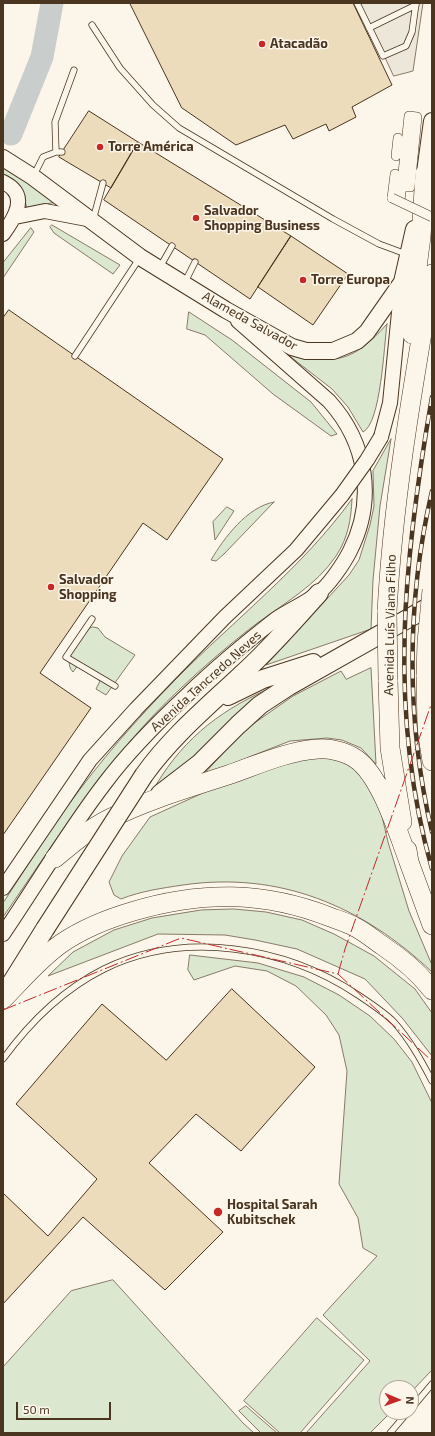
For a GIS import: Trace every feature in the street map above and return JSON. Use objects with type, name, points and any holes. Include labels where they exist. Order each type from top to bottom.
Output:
[{"type":"highway","points":[[409,409],[413,298],[421,237],[426,174]]},
{"type":"highway","name":"Avenida Luís Viana Filho","points":[[432,274],[409,409],[391,548],[387,612],[390,748],[395,789],[410,862],[432,924]]},
{"type":"highway","points":[[432,590],[427,642],[426,674],[427,730],[432,761]]},
{"type":"highway","points":[[55,858],[83,835],[108,819],[150,802],[291,753],[320,748],[341,752],[355,758],[367,768],[376,781],[410,862]]},
{"type":"highway","points":[[3,999],[62,943],[92,926],[153,905],[206,896],[236,896],[268,899],[314,911],[355,927],[393,953],[425,981],[432,990]]},
{"type":"main road","name":"Alameda Salvador","points":[[3,158],[31,176],[140,257],[226,310],[292,348],[321,353],[333,351],[357,341],[367,332],[402,282],[426,174],[432,121]]},
{"type":"main road","name":"Avenida Tancredo Neves","points":[[3,996],[157,757],[204,709],[242,674],[319,593]]},
{"type":"main road","points":[[150,802],[177,783],[199,764],[260,705],[289,686],[432,605]]},
{"type":"main road","points":[[204,709],[264,679],[358,648]]},
{"type":"street","points":[[400,201],[409,116],[417,117],[410,187],[404,186],[409,139]]},
{"type":"street","points":[[396,156],[398,138]]},
{"type":"street","points":[[395,174],[392,198],[432,217]]},
{"type":"street","points":[[3,234],[15,217],[17,203],[16,193],[8,185]]},
{"type":"street","name":"Alameda Salvador","points":[[15,217],[45,211],[90,220]]},
{"type":"street","points":[[3,888],[90,760],[136,709],[225,617],[296,550],[342,495],[367,460],[381,437],[390,403],[402,282]]},
{"type":"street","name":"Avenida Tancredo Neves","points":[[3,934],[105,783],[140,742],[187,695],[232,654],[277,618],[319,593],[339,569],[357,536],[363,514],[365,491],[359,450],[342,416],[329,401],[226,310]]},
{"type":"lane","points":[[357,3],[383,56],[406,46],[412,32],[416,4]]},
{"type":"lane","points":[[369,28],[416,4]]},
{"type":"lane","points":[[92,25],[120,68],[153,105],[179,128],[333,219],[379,244],[409,256]]},
{"type":"lane","points":[[31,176],[43,157],[59,152],[55,122],[74,70]]},
{"type":"lane","points":[[90,220],[103,183]]},
{"type":"lane","points":[[159,268],[172,246]]},
{"type":"lane","points":[[75,356],[140,257]]},
{"type":"lane","points":[[184,284],[195,262]]},
{"type":"lane","points":[[92,619],[66,657],[115,686]]},
{"type":"lane","points":[[3,1059],[35,1020],[61,996],[104,969],[138,956],[184,948],[226,948],[256,952],[282,959],[338,982],[394,1022],[418,1055],[432,1081]]},
{"type":"lane","points":[[419,1399],[432,1384]]},
{"type":"lane","points":[[390,1433],[401,1420]]},
{"type":"green space","points":[[3,166],[56,202],[27,208],[21,188],[3,176]]},
{"type":"green space","points":[[52,225],[120,265],[113,274],[54,233],[50,227]]},
{"type":"green space","points":[[31,228],[34,232],[3,278],[3,263]]},
{"type":"green space","points":[[189,312],[232,340],[311,402],[337,434],[331,436],[273,394],[205,335],[187,329]]},
{"type":"green space","points":[[387,324],[378,399],[369,426],[363,432],[348,407],[332,389],[287,354],[319,359],[343,357],[364,346]]},
{"type":"green space","points":[[391,439],[380,506],[373,580],[371,629],[266,665],[349,575],[359,560],[370,525],[374,506],[373,471]]},
{"type":"green space","points":[[352,499],[350,522],[346,536],[336,556],[328,566],[309,585],[217,655],[189,680],[154,715],[107,769],[64,828],[3,917],[3,903],[67,807],[105,758],[146,710],[175,680],[312,548]]},
{"type":"green space","points":[[274,502],[224,554],[216,561],[211,560],[237,525],[255,510]]},
{"type":"green space","points":[[227,507],[234,511],[215,540],[213,522]]},
{"type":"green space","points":[[93,627],[98,628],[105,637],[135,655],[106,695],[96,689],[100,681],[78,665],[73,672],[70,667],[69,661],[73,650],[88,629]]},
{"type":"green space","points":[[371,668],[376,764],[361,748],[342,740],[327,738],[290,741],[203,775],[243,731],[293,696],[341,671],[346,679]]},
{"type":"green space","points":[[277,685],[188,763],[156,785],[168,767],[193,737],[240,703]]},
{"type":"green space","points":[[327,756],[353,765],[371,782],[409,911],[432,965],[432,972],[405,949],[377,929],[348,912],[318,898],[286,889],[253,883],[219,882],[183,885],[136,894],[121,899],[114,895],[109,882],[122,856],[150,817],[216,787],[285,761]]},
{"type":"green space","points":[[234,909],[266,912],[302,920],[334,934],[374,956],[415,989],[432,1013],[432,1056],[403,1019],[365,979],[297,949],[255,940],[225,935],[158,934],[48,976],[73,952],[114,930],[152,918],[201,910]]},
{"type":"green space","points":[[190,955],[258,963],[304,977],[339,995],[370,1016],[394,1039],[412,1062],[432,1103],[432,1370],[419,1384],[419,1380],[379,1380],[379,1420],[383,1420],[370,1433],[306,1433],[370,1361],[323,1315],[377,1256],[363,1248],[358,1218],[339,1184],[347,1071],[339,1035],[326,1015],[296,986],[267,971],[235,966],[194,980],[188,970]]},
{"type":"green space","points":[[113,1280],[243,1423],[254,1433],[3,1433],[3,1367],[71,1291]]},
{"type":"green space","points":[[317,1318],[364,1360],[300,1433],[280,1433],[244,1401]]},
{"type":"green space","points":[[246,1406],[277,1433],[261,1433],[239,1411]]},
{"type":"shaded area","points":[[360,3],[423,3],[413,71],[394,76]]},
{"type":"building","name":"Atacadão","points":[[130,3],[353,3],[392,85],[352,107],[356,117],[329,131],[326,124],[293,139],[285,125],[236,145],[182,108]]},
{"type":"building","name":"Torre América","points":[[89,111],[138,142],[111,188],[59,157]]},
{"type":"building","name":"Salvador Shopping Business","points":[[138,142],[291,236],[250,299],[104,200]]},
{"type":"building","name":"Torre Europa","points":[[291,236],[348,274],[313,325],[258,287]]},
{"type":"building","name":"Salvador Shopping","points":[[9,310],[223,459],[167,540],[143,523],[40,673],[91,708],[3,835],[3,318]]},
{"type":"building","name":"Hospital Sarah Kubitschek","points":[[232,989],[315,1067],[241,1151],[196,1114],[149,1163],[223,1232],[165,1290],[83,1217],[3,1304],[3,1193],[48,1236],[97,1179],[16,1104],[102,1004],[166,1060]]},
{"type":"waterway","points":[[11,134],[42,57],[52,3]]},
{"type":"railway","points":[[432,397],[414,516],[408,575],[405,633],[405,692],[409,751],[418,810],[432,869]]},
{"type":"railway","points":[[432,491],[423,533],[417,576],[412,662],[417,748],[423,790],[432,832]]},
{"type":"power","points":[[338,974],[345,949],[432,702]]},
{"type":"power","points":[[3,1010],[181,938],[338,974],[432,1061]]},
{"type":"place","name":"Atacadão","points":[[262,44]]},
{"type":"place","name":"Torre América","points":[[100,147]]},
{"type":"place","name":"Salvador Shopping Business","points":[[196,218]]},
{"type":"place","name":"Torre Europa","points":[[303,280]]},
{"type":"place","name":"Salvador Shopping","points":[[51,587]]},
{"type":"place","name":"Hospital Sarah Kubitschek","points":[[218,1212]]}]
